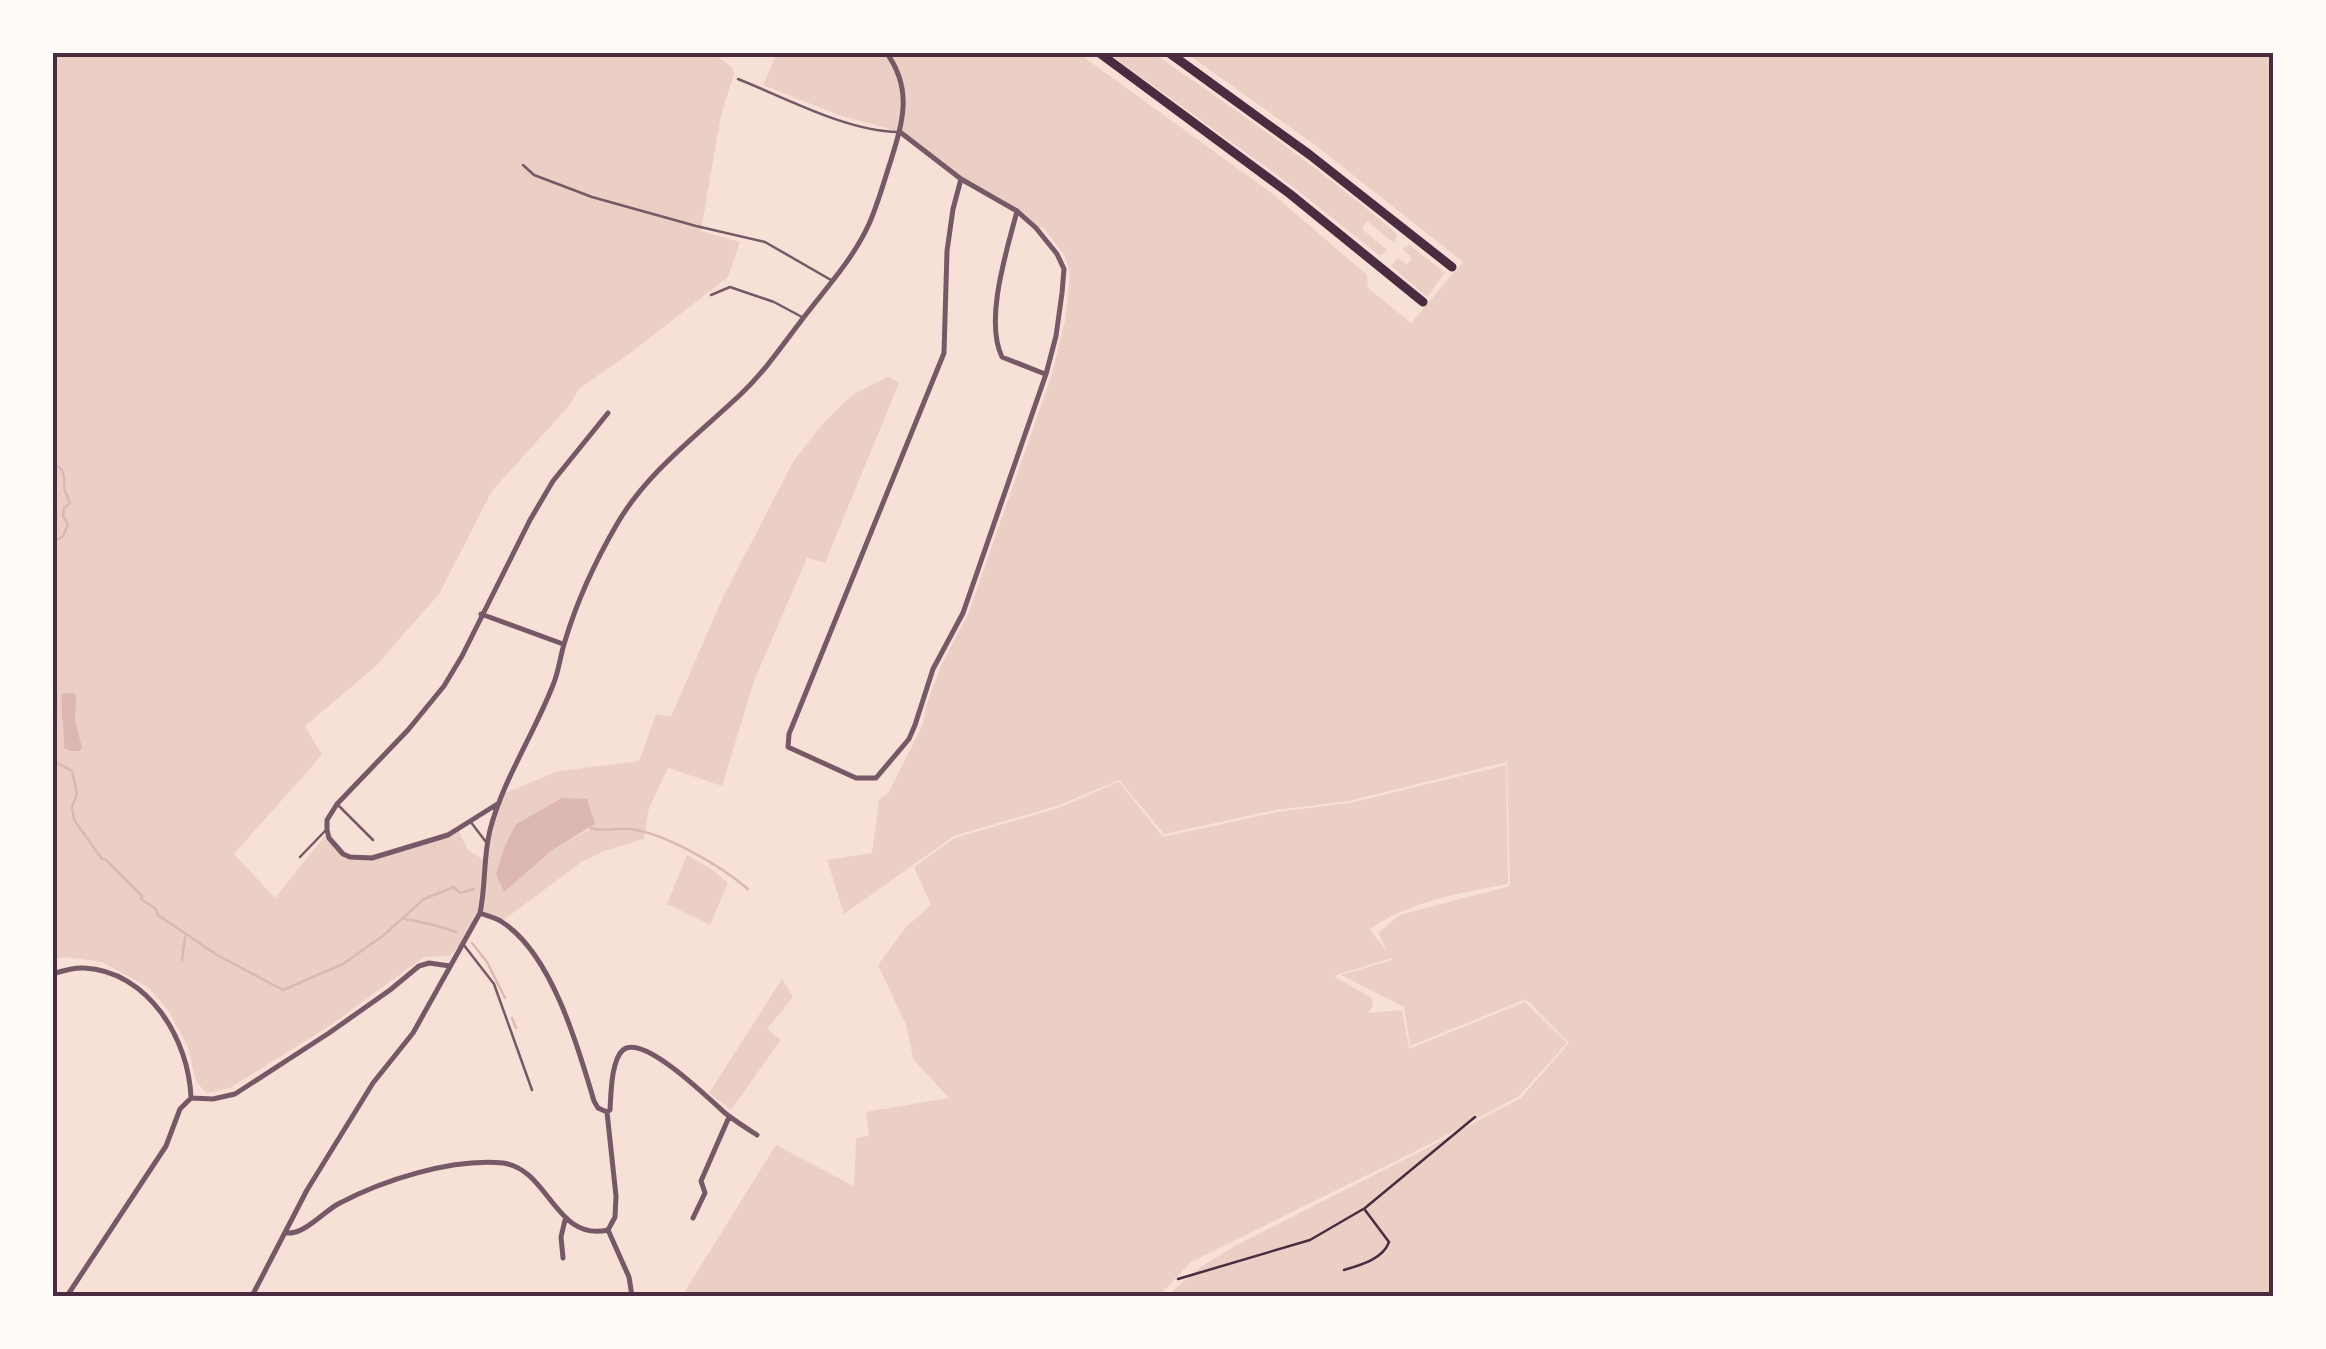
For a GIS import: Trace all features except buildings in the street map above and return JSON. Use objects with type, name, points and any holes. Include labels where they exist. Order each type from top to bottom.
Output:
[{"type":"highway","points":[[1098,52],[1290,194],[1423,302]]},
{"type":"highway","points":[[1168,52],[1310,155],[1452,267]]},
{"type":"street","points":[[252,1296],[307,1190],[364,1096],[413,1033],[480,913],[487,843],[501,801],[554,683],[564,644],[603,549],[634,499],[775,357],[853,253],[870,223],[905,110],[900,79],[886,52]]},
{"type":"street","points":[[900,132],[961,179],[1017,211],[1036,228],[1064,268],[1056,336],[1046,374],[963,613],[933,669],[909,739],[876,778],[856,778],[788,746],[789,734],[944,353],[947,251],[961,179]]},
{"type":"street","points":[[1017,211],[1000,276],[994,336],[1002,357],[1046,374]]},
{"type":"street","points":[[501,801],[448,835],[362,858],[343,854],[326,830],[337,804],[436,697],[462,656],[553,482],[608,413]]},
{"type":"street","points":[[481,614],[564,644]]},
{"type":"street","points":[[480,913],[515,933],[542,967],[577,1044],[594,1101],[607,1112]]},
{"type":"street","points":[[191,1098],[213,1100],[235,1094],[360,1012],[419,966],[450,966]]},
{"type":"street","points":[[52,974],[82,967],[109,973],[142,990],[167,1022],[184,1055],[191,1098],[180,1110],[166,1146],[67,1296]]},
{"type":"street","points":[[632,1292],[608,1230],[615,1217],[616,1196],[607,1112],[612,1078],[622,1051],[636,1046],[668,1065],[757,1135]]},
{"type":"street","points":[[693,1218],[705,1194],[701,1181],[729,1116]]},
{"type":"street","points":[[285,1233],[296,1233],[339,1204],[403,1178],[477,1163],[507,1164],[524,1172],[565,1220],[598,1232],[608,1230]]},
{"type":"street","points":[[563,1258],[561,1237],[565,1220]]},
{"type":"lane","points":[[738,79],[838,119],[884,132],[900,132]]},
{"type":"lane","points":[[523,165],[534,176],[563,188],[765,242],[832,280]]},
{"type":"lane","points":[[711,295],[730,287],[774,302],[804,318]]},
{"type":"lane","points":[[337,804],[373,840]]},
{"type":"lane","points":[[470,821],[487,843]]},
{"type":"lane","points":[[300,857],[326,830]]},
{"type":"lane","points":[[462,943],[494,984],[532,1090]]},
{"type":"path","points":[[1178,1279],[1310,1240],[1365,1208],[1475,1118]]},
{"type":"path","points":[[1344,1270],[1365,1264],[1386,1251],[1389,1242],[1365,1208]]},
{"type":"shaded area","points":[[711,52],[732,67],[734,74],[721,115],[701,231],[740,242],[728,277],[580,388],[568,407],[492,491],[439,594],[376,666],[305,726],[322,755],[234,854],[275,898],[328,832],[344,850],[361,855],[404,847],[457,827],[468,850],[485,861],[487,843],[505,793],[559,771],[639,761],[656,714],[671,717],[722,599],[793,462],[852,395],[888,377],[899,383],[825,563],[807,558],[754,681],[722,786],[668,768],[649,808],[644,839],[583,861],[501,922],[480,913],[449,956],[424,957],[331,1025],[230,1088],[207,1093],[196,1082],[188,1047],[168,1010],[148,987],[102,962],[65,957],[53,960],[53,53]],"holes":[[[562,798],[591,828],[551,851],[504,891],[496,874],[516,824]]]},
{"type":"shaded area","points":[[777,53],[1078,53],[1273,194],[1367,275],[1368,288],[1411,323],[1463,262],[1315,145],[1186,53],[2273,53],[2273,1296],[1167,1296],[1199,1268],[1235,1246],[1521,1098],[1569,1043],[1526,999],[1410,1046],[1404,1007],[1341,975],[1391,958],[1334,976],[1372,998],[1373,1006],[1368,1013],[1402,1010],[1409,1049],[1525,1002],[1567,1043],[1519,1096],[1191,1262],[1159,1296],[682,1296],[776,1145],[854,1186],[856,1138],[869,1136],[866,1112],[949,1098],[913,1059],[907,1027],[878,965],[907,926],[931,905],[914,867],[955,838],[1058,808],[1119,782],[1163,837],[1277,812],[1350,803],[1506,765],[1508,884],[1419,905],[1370,929],[1388,953],[1378,933],[1399,915],[1510,886],[1507,762],[1349,801],[1276,810],[1164,834],[1119,780],[1057,806],[954,836],[844,914],[827,860],[872,853],[879,799],[889,792],[922,726],[942,664],[969,612],[1052,374],[1066,316],[1070,274],[1065,256],[1043,227],[1036,228],[1017,211],[961,179],[900,132],[839,115],[763,85]]},
{"type":"shaded area","points":[[1108,53],[1152,53],[1159,57],[1339,186],[1396,233],[1394,243],[1367,221],[1362,229],[1387,250],[1380,256],[1292,186]]},
{"type":"shaded area","points":[[1410,245],[1445,273],[1427,297],[1391,266],[1398,258],[1407,265],[1412,258],[1402,249]]},
{"type":"shaded area","points":[[62,694],[76,695],[75,720],[82,748],[79,751],[64,748]]},
{"type":"shaded area","points":[[562,798],[587,799],[595,824],[551,851],[504,892],[496,874],[516,824]]},
{"type":"shaded area","points":[[687,855],[728,883],[710,925],[667,904]]},
{"type":"shaded area","points":[[782,979],[793,997],[767,1029],[781,1040],[731,1110],[709,1093]]},
{"type":"waterway","points":[[52,452],[63,474],[70,503],[64,508],[68,524],[63,536],[52,544]]},
{"type":"waterway","points":[[52,594],[52,599]]},
{"type":"waterway","points":[[52,650],[52,655]]},
{"type":"waterway","points":[[52,713],[52,724]]},
{"type":"waterway","points":[[52,760],[72,771],[77,794],[72,807],[74,820],[102,859],[141,899],[217,955],[283,990],[343,964],[384,935],[424,899],[454,887],[460,893],[474,889]]},
{"type":"waterway","points":[[591,828],[630,829],[659,837],[708,861],[748,889]]},
{"type":"waterway","points":[[405,919],[456,932]]},
{"type":"waterway","points":[[182,960],[185,937]]},
{"type":"waterway","points":[[472,943],[487,962],[505,998]]},
{"type":"waterway","points":[[512,1018],[516,1028]]}]
